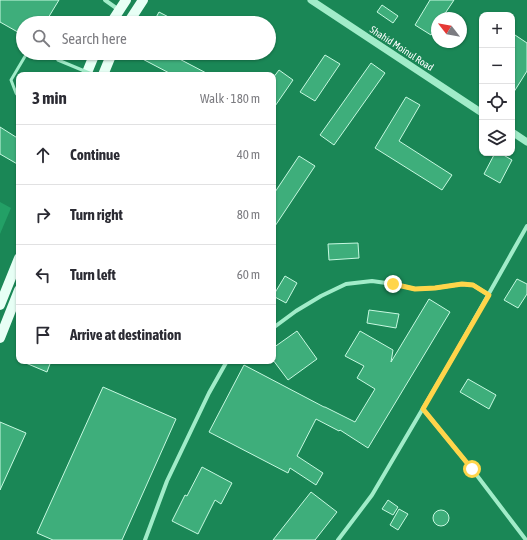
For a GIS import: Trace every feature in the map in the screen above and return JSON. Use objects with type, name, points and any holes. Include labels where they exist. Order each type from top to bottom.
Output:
[{"type":"main road","points":[[116,16],[126,0]]},
{"type":"main road","points":[[133,16],[143,0]]},
{"type":"main road","points":[[87,72],[92,60]]},
{"type":"main road","points":[[104,72],[109,60]]},
{"type":"main road","points":[[0,304],[16,265]]},
{"type":"main road","points":[[0,338],[16,298]]},
{"type":"street","points":[[105,0],[120,10]]},
{"type":"street","name":"Shahid Moinul Road","points":[[311,0],[479,111]]},
{"type":"street","points":[[58,60],[87,72]]},
{"type":"street","points":[[515,134],[527,142]]},
{"type":"street","points":[[338,540],[372,495],[489,295],[527,226]]},
{"type":"street","points":[[276,326],[296,311],[321,296],[346,284],[372,281],[415,289],[462,284],[473,285],[489,295]]},
{"type":"street","points":[[145,540],[167,481],[209,393],[226,364]]},
{"type":"street","points":[[423,409],[472,469],[526,540]]},
{"type":"lane","points":[[16,93],[11,80],[23,60]]},
{"type":"green space","points":[[0,202],[11,208],[0,234]]},
{"type":"building","points":[[0,0],[59,0],[49,16],[16,16],[16,31],[0,22]]},
{"type":"building","points":[[430,0],[454,0],[446,12],[431,12],[431,35],[415,25]]},
{"type":"building","points":[[382,5],[398,16],[393,23],[377,12]]},
{"type":"building","points":[[159,12],[167,16],[157,16]]},
{"type":"building","points":[[515,35],[527,43],[527,71],[515,90]]},
{"type":"building","points":[[325,55],[340,64],[315,101],[300,92]]},
{"type":"building","points":[[144,60],[181,60],[204,72],[167,72]]},
{"type":"building","points":[[371,63],[385,73],[334,145],[320,135]]},
{"type":"building","points":[[279,70],[293,80],[276,105],[276,74]]},
{"type":"building","points":[[406,97],[420,105],[399,141],[452,175],[442,190],[375,148]]},
{"type":"building","points":[[0,127],[16,137],[16,163],[0,154]]},
{"type":"building","points":[[299,156],[315,166],[276,224],[276,190]]},
{"type":"building","points":[[493,156],[505,156],[512,160],[500,183],[484,174]]},
{"type":"building","points":[[358,243],[359,258],[329,260],[328,244]]},
{"type":"building","points":[[285,276],[297,283],[286,303],[276,298],[276,291]]},
{"type":"building","points":[[517,279],[527,284],[527,294],[518,308],[504,300]]},
{"type":"building","points":[[429,299],[450,312],[368,448],[340,430],[339,431],[316,419],[297,456],[323,473],[316,485],[290,468],[288,473],[209,432],[244,365],[355,422],[375,389],[357,378],[364,366],[345,356],[360,331],[393,350],[391,362]]},
{"type":"building","points":[[369,310],[399,314],[396,328],[367,323]]},
{"type":"building","points":[[297,331],[317,359],[288,380],[276,364],[276,346]]},
{"type":"building","points":[[28,364],[50,364],[47,372]]},
{"type":"building","points":[[468,379],[496,395],[489,409],[460,392]]},
{"type":"building","points":[[103,387],[176,419],[122,540],[53,540],[37,533]]},
{"type":"building","points":[[0,422],[26,433],[0,490]]},
{"type":"building","points":[[202,467],[232,483],[221,504],[215,500],[198,534],[172,521],[185,495],[187,496]]},
{"type":"building","points":[[311,492],[337,512],[315,540],[273,540]]},
{"type":"building","points":[[388,500],[398,507],[393,515],[382,509]]},
{"type":"building","points":[[399,509],[408,514],[398,530],[390,525]]},
{"type":"building","points":[[441,510],[448,515],[449,518],[444,525],[441,526],[434,521],[433,518],[438,511]]},
{"type":"route","points":[[393,284],[415,289],[462,284],[473,285],[489,295],[423,409],[472,469]]}]
